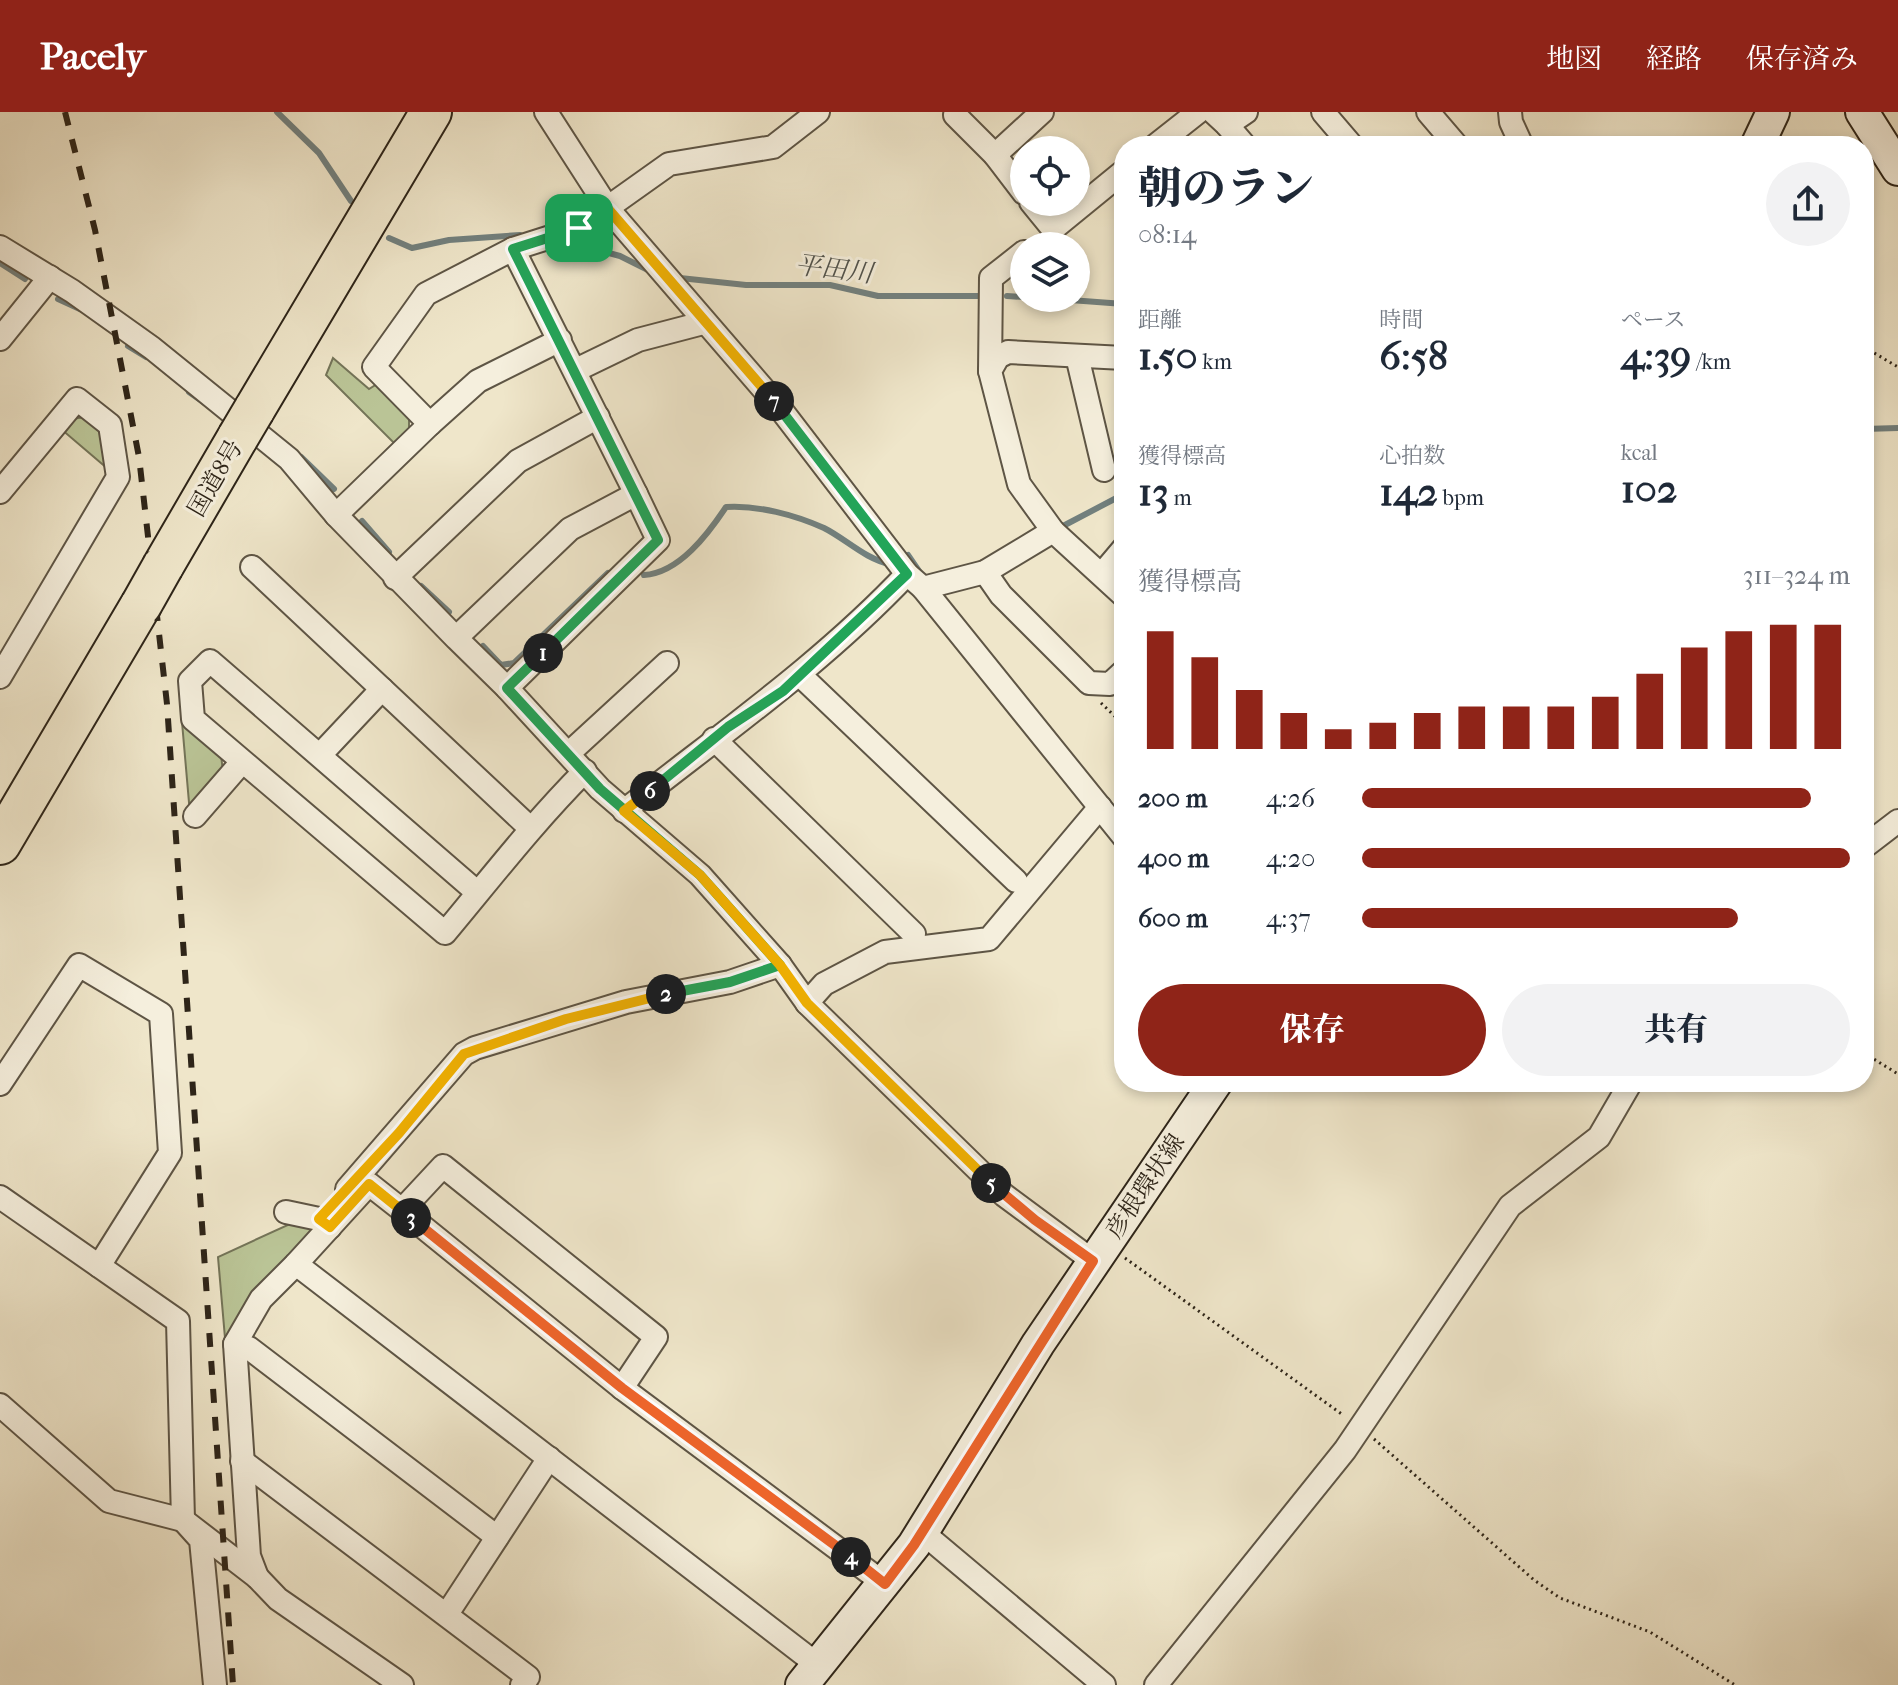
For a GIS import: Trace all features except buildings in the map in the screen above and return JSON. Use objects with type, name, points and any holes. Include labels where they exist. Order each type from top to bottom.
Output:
[{"type":"highway","name":"国道8号","points":[[0,844],[431,112]]},
{"type":"main road","points":[[1762,136],[1773,112]]},
{"type":"main road","points":[[1862,112],[1898,169]]},
{"type":"main road","name":"彦根環状線","points":[[811,1676],[885,1584],[922,1532],[1099,1253],[1209,1092]]},
{"type":"street","points":[[546,112],[609,210],[703,323],[779,407],[915,581],[1114,824]]},
{"type":"street","points":[[430,424],[374,367],[426,294],[513,249],[579,228],[609,210],[669,164],[773,147],[818,112]]},
{"type":"street","points":[[995,155],[1042,112]]},
{"type":"street","points":[[1168,136],[1198,112]]},
{"type":"street","points":[[1236,136],[1220,119],[1246,112]]},
{"type":"street","points":[[1323,112],[1343,136]]},
{"type":"street","points":[[1428,112],[1448,136]]},
{"type":"street","points":[[1510,112],[1517,136]]},
{"type":"street","points":[[955,115],[1010,175]]},
{"type":"street","points":[[1049,232],[1114,179]]},
{"type":"street","points":[[1042,216],[1053,229]]},
{"type":"street","points":[[0,247],[50,277],[152,348],[289,459],[395,578],[507,688],[624,811],[700,875],[780,965],[807,1003],[1004,1195],[1099,1253]]},
{"type":"street","points":[[507,688],[658,540],[576,370],[513,249]]},
{"type":"street","points":[[1010,263],[991,278],[990,371],[1019,484],[1053,531],[1114,586]]},
{"type":"street","points":[[0,339],[50,277]]},
{"type":"street","points":[[576,370],[638,340],[703,323]]},
{"type":"street","points":[[336,515],[478,381],[560,340]]},
{"type":"street","points":[[990,371],[998,357],[1008,352],[1114,358]]},
{"type":"street","points":[[1077,356],[1104,470]]},
{"type":"street","points":[[0,492],[77,399],[110,425],[118,477],[1,671]]},
{"type":"street","points":[[395,578],[518,461],[598,417]]},
{"type":"street","points":[[456,638],[570,529],[636,494]]},
{"type":"street","points":[[624,811],[800,675],[915,581],[985,572],[1053,531]]},
{"type":"street","points":[[1102,574],[1114,560]]},
{"type":"street","points":[[252,567],[529,827]]},
{"type":"street","points":[[985,572],[1001,595],[1089,683],[1110,684],[1114,680]]},
{"type":"street","points":[[478,893],[210,661],[190,681],[193,719],[241,763],[445,933],[478,893],[529,827],[585,771]]},
{"type":"street","points":[[569,753],[667,663]]},
{"type":"street","points":[[800,675],[1016,881]]},
{"type":"street","points":[[320,755],[382,689]]},
{"type":"street","points":[[714,739],[914,934]]},
{"type":"street","points":[[195,816],[241,763]]},
{"type":"street","points":[[807,1003],[824,984],[885,952],[989,939],[1100,807]]},
{"type":"street","points":[[1874,839],[1898,821]]},
{"type":"street","points":[[0,1084],[79,965],[161,1014],[170,1153],[99,1266]]},
{"type":"street","points":[[257,1577],[249,1556],[235,1344],[261,1299],[296,1264],[324,1223],[464,1054],[506,1037],[626,1002],[730,982],[780,965]]},
{"type":"street","points":[[1156,1685],[1205,1628],[1360,1427],[1510,1206],[1599,1137],[1625,1092]]},
{"type":"street","points":[[402,1210],[443,1166],[645,1328],[656,1337],[622,1388]]},
{"type":"street","points":[[324,1223],[369,1184],[622,1388],[885,1584]]},
{"type":"street","points":[[0,1197],[178,1321],[183,1520],[201,1540],[215,1685]]},
{"type":"street","points":[[286,1212],[324,1223]]},
{"type":"street","points":[[296,1264],[549,1458],[811,1676]]},
{"type":"street","points":[[235,1344],[249,1348],[497,1537]]},
{"type":"street","points":[[0,1405],[109,1501],[183,1520],[257,1577],[278,1599],[402,1685]]},
{"type":"street","points":[[447,1614],[549,1458]]},
{"type":"street","points":[[242,1461],[528,1677],[522,1685]]},
{"type":"street","points":[[922,1532],[1104,1685]]},
{"type":"path","points":[[1874,353],[1898,367]]},
{"type":"path","points":[[1874,1059],[1898,1074]]},
{"type":"path","points":[[1099,1253],[1360,1427],[1534,1580],[1560,1598],[1650,1632],[1735,1685]]},
{"type":"green space","points":[[333,358],[369,389],[377,384],[409,415],[409,435],[396,445],[326,375]]},
{"type":"green space","points":[[87,417],[101,434],[108,469],[61,429],[70,419]]},
{"type":"green space","points":[[182,722],[221,754],[223,773],[190,814]]},
{"type":"green space","points":[[292,1223],[317,1230],[255,1294],[225,1338],[218,1257]]},
{"type":"waterway","name":"平田川","points":[[277,112],[319,153],[351,201]]},
{"type":"waterway","name":"平田川","points":[[389,238],[412,248],[449,240],[520,235]]},
{"type":"waterway","name":"平田川","points":[[571,243],[620,256],[650,271]]},
{"type":"waterway","points":[[0,263],[25,279]]},
{"type":"waterway","name":"平田川","points":[[680,278],[746,285],[830,285],[878,296],[983,296]]},
{"type":"waterway","points":[[58,299],[82,310]]},
{"type":"waterway","name":"平田川","points":[[1090,301],[1114,303]]},
{"type":"waterway","points":[[128,346],[146,357]]},
{"type":"waterway","points":[[189,392],[212,408]]},
{"type":"waterway","name":"平田川","points":[[1874,429],[1898,428]]},
{"type":"waterway","points":[[301,457],[334,489]]},
{"type":"waterway","points":[[1063,526],[1114,499]]},
{"type":"waterway","points":[[644,575],[657,573],[681,560],[711,529],[726,507],[763,509],[801,519],[824,528],[872,558],[890,564]]},
{"type":"waterway","points":[[362,521],[389,552]]},
{"type":"waterway","points":[[905,557],[908,555],[921,574]]},
{"type":"waterway","points":[[483,646],[501,665],[514,663],[608,573]]},
{"type":"waterway","points":[[421,586],[449,612]]},
{"type":"railway","points":[[65,112],[95,230],[139,457],[167,704],[233,1685]]},
{"type":"route","points":[[579,228],[513,249],[576,370],[658,540],[507,688],[600,789],[624,811],[700,875],[780,965],[730,982],[626,1002],[506,1037],[464,1054],[399,1133],[319,1219],[330,1227],[369,1184],[622,1388],[812,1526],[885,1584],[914,1545],[1093,1261],[1004,1195],[807,1003],[780,965],[740,920],[700,875],[624,811],[728,727],[783,691],[878,605],[907,574],[779,407],[703,323],[609,210],[579,228]]}]
